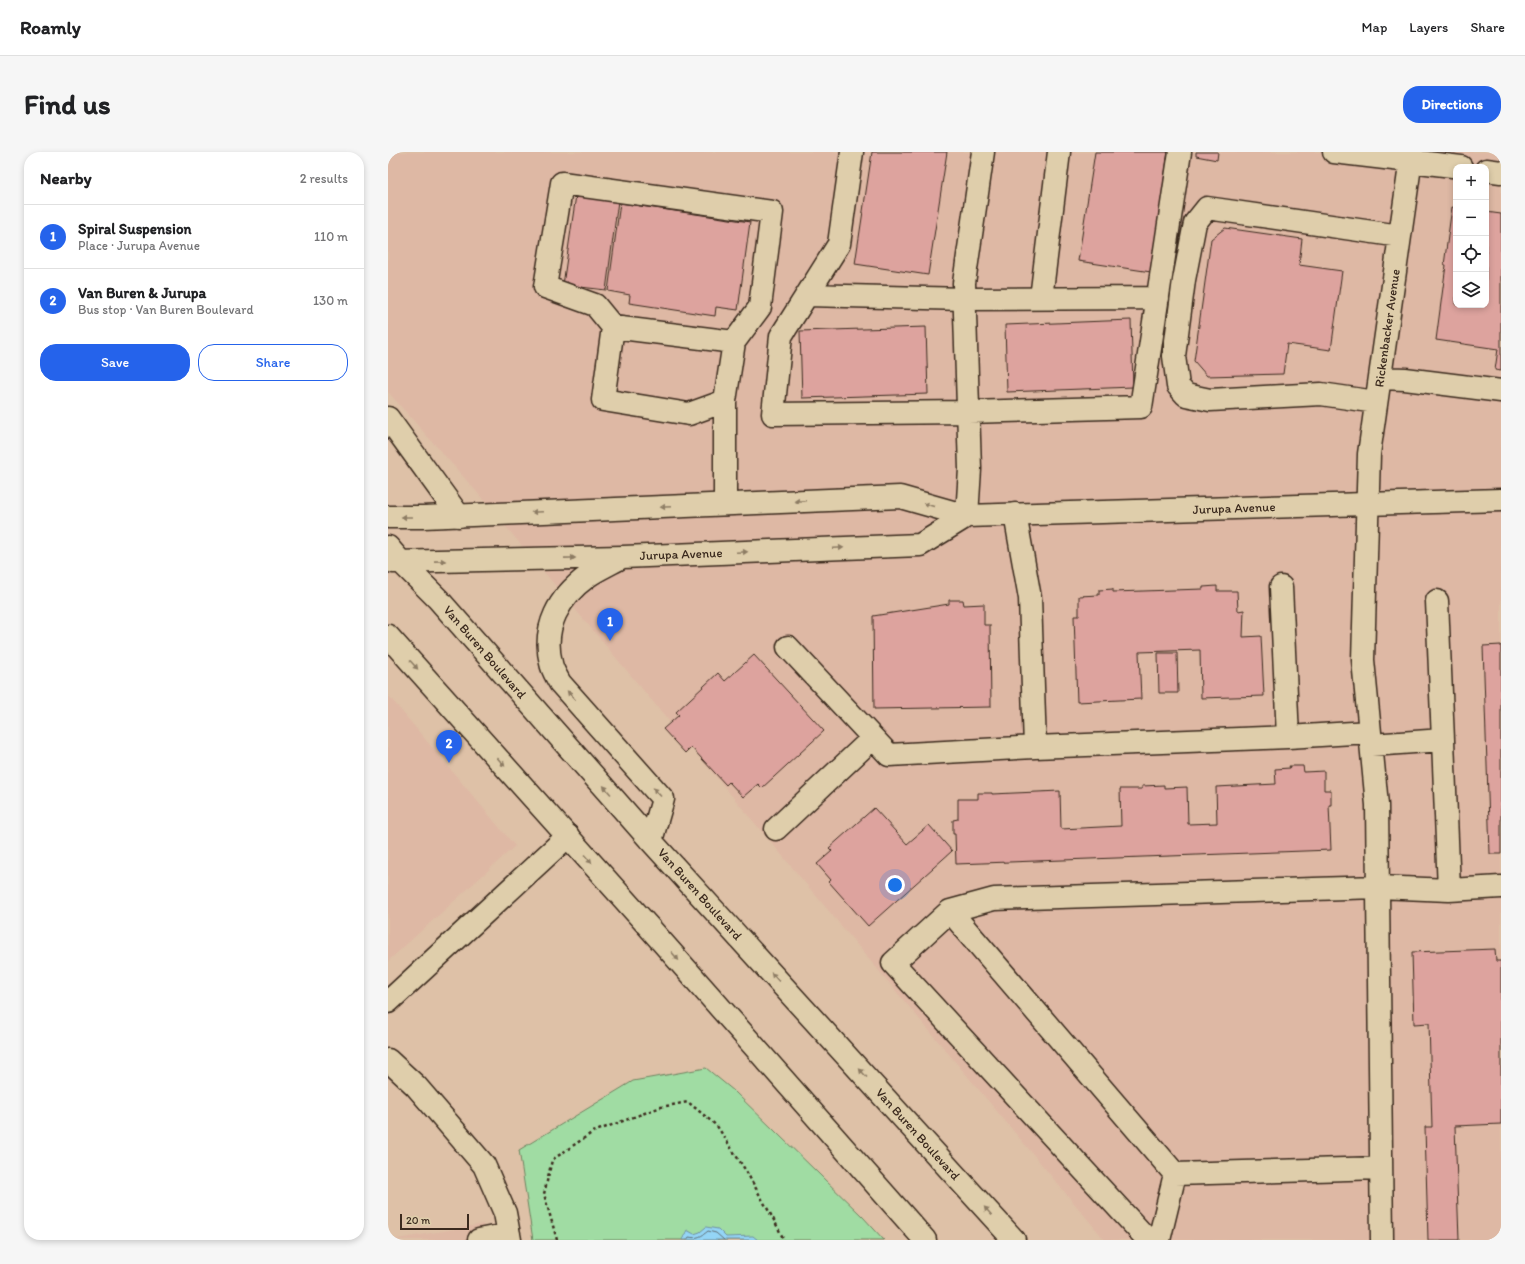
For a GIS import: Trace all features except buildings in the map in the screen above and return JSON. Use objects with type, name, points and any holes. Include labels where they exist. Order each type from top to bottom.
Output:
[{"type":"main road","points":[[852,152],[838,244],[781,336],[773,414],[968,412],[1141,407],[1180,152]]},
{"type":"main road","points":[[967,516],[970,469],[964,283],[983,152]]},
{"type":"main road","points":[[1041,298],[1059,152]]},
{"type":"main road","points":[[1334,152],[1411,156],[1453,165]]},
{"type":"main road","name":"Rickenbacker Avenue","points":[[1382,1240],[1376,805],[1362,660],[1369,454],[1411,156]]},
{"type":"main road","points":[[1489,170],[1501,172]]},
{"type":"main road","points":[[725,504],[725,401],[734,342],[760,307],[772,212],[562,183],[545,287],[595,305],[613,327],[734,342]]},
{"type":"main road","points":[[1376,402],[1321,394],[1210,400],[1186,395],[1178,386],[1174,356],[1184,280],[1195,223],[1207,208],[1400,236]]},
{"type":"main road","points":[[807,295],[965,299],[1158,298]]},
{"type":"main road","points":[[613,327],[603,400],[689,414],[725,401]]},
{"type":"main road","points":[[1380,378],[1405,378],[1501,391]]},
{"type":"main road","points":[[388,418],[459,516]]},
{"type":"main road","name":"Jurupa Avenue","points":[[388,517],[459,516],[900,497],[967,516],[1501,500]]},
{"type":"main road","points":[[1015,514],[1030,598],[1035,747]]},
{"type":"main road","name":"Jurupa Avenue","points":[[392,557],[623,557],[920,544],[967,516]]},
{"type":"main road","name":"Van Buren Boulevard","points":[[392,557],[438,599],[651,841],[1014,1240]]},
{"type":"main road","points":[[623,557],[588,576],[570,592],[556,609],[550,628],[548,646],[551,665],[560,683],[663,799],[651,841]]},
{"type":"main road","points":[[1281,587],[1288,737]]},
{"type":"main road","points":[[1438,601],[1449,890]]},
{"type":"main road","points":[[388,636],[568,836],[925,1240]]},
{"type":"main road","points":[[788,647],[889,755],[1035,747],[1288,737],[1443,740]]},
{"type":"main road","points":[[776,829],[873,738]]},
{"type":"main road","points":[[388,1002],[568,836]]},
{"type":"main road","points":[[1148,1240],[893,963],[950,911],[994,900],[1378,887],[1449,890],[1501,887]]},
{"type":"main road","points":[[950,911],[1175,1174]]},
{"type":"main road","points":[[388,1060],[416,1086],[484,1165],[505,1213],[509,1237],[479,1240]]},
{"type":"main road","points":[[1175,1174],[1381,1168]]},
{"type":"main road","points":[[1158,1240],[1175,1174]]},
{"type":"path","points":[[557,1240],[544,1194],[552,1160],[593,1132],[661,1107],[688,1102],[717,1126],[746,1171],[784,1240]]},
{"type":"shaded area","points":[[388,152],[1501,152],[1501,1240],[1105,1240],[476,491],[388,392]]},
{"type":"shaded area","points":[[388,695],[515,846],[388,961]]},
{"type":"shaded area","points":[[483,1224],[486,1240],[392,1240]]},
{"type":"green space","points":[[706,1068],[734,1091],[863,1217],[884,1240],[533,1240],[519,1150],[633,1081]]},
{"type":"water","points":[[706,1227],[718,1229],[726,1237],[753,1236],[758,1240],[682,1240],[687,1230],[694,1234],[700,1232]]},
{"type":"place","name":"Spiral Suspension","points":[[610,641]]},
{"type":"place","name":"Van Buren & Jurupa","points":[[449,763]]}]
